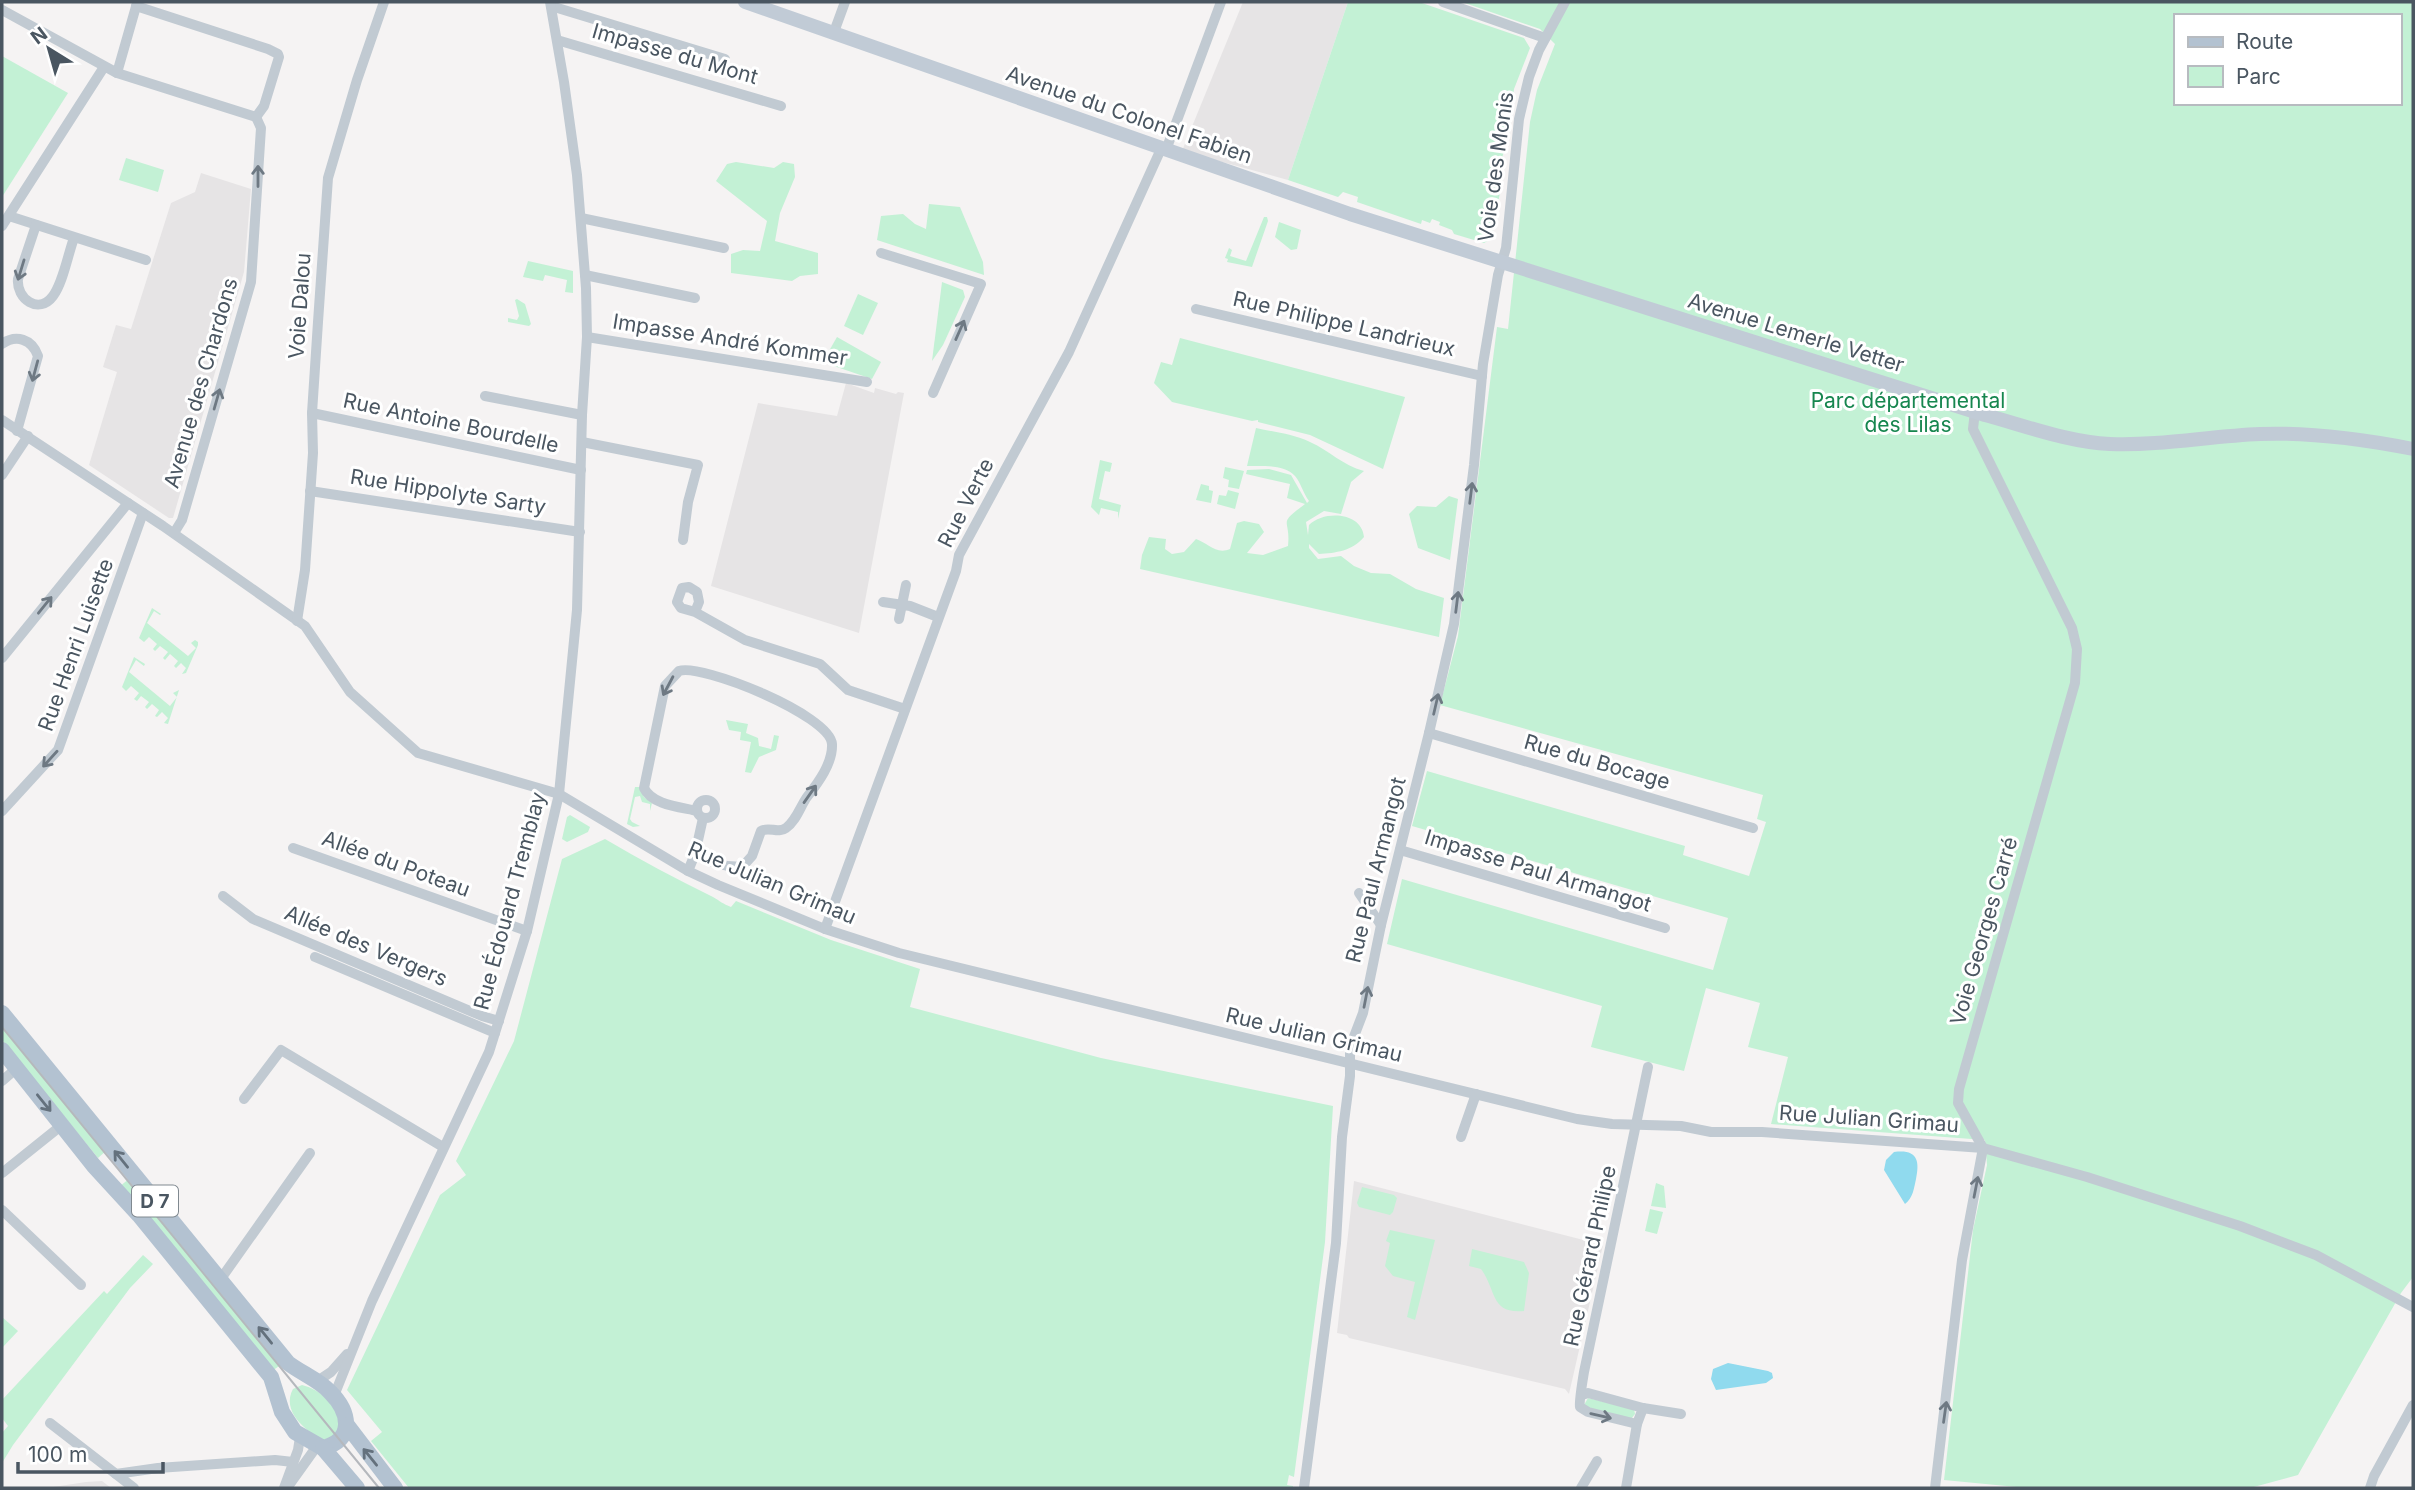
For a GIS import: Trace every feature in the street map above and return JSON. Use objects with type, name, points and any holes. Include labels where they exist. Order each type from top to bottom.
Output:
[{"type":"main road","name":"D 7","points":[[2,1013],[288,1363],[334,1396],[360,1446],[395,1488]]},
{"type":"main road","name":"D 7","points":[[2,1050],[271,1377],[287,1422],[300,1437]]},
{"type":"main road","points":[[280,1401],[285,1388],[292,1381],[315,1381]]},
{"type":"main road","points":[[320,1447],[340,1440],[347,1425]]},
{"type":"main road","points":[[300,1437],[320,1447],[357,1488]]},
{"type":"street","name":"Voie Dalou","points":[[297,621],[303,596],[328,178],[384,2]]},
{"type":"street","name":"Avenue du Colonel Fabien","points":[[745,2],[1350,214],[1502,262]]},
{"type":"street","points":[[834,32],[845,2]]},
{"type":"street","name":"Rue Verte","points":[[825,929],[959,555],[1069,352],[1163,149],[1222,2]]},
{"type":"street","points":[[1443,2],[1545,38]]},
{"type":"street","name":"Voie des Monis","points":[[1502,262],[1506,248],[1519,119],[1529,77],[1545,38],[1565,2]]},
{"type":"street","points":[[2,10],[117,73],[256,117],[264,106],[279,57],[278,54],[137,4],[117,73]]},
{"type":"street","name":"Rue Édouard Tremblay","points":[[334,1396],[372,1301],[495,1033],[527,930],[559,794],[577,610],[582,415],[587,337],[577,175],[558,40],[550,4],[725,59]]},
{"type":"street","name":"Impasse du Mont","points":[[558,40],[781,106]]},
{"type":"street","points":[[2,226],[104,67]]},
{"type":"street","name":"Avenue des Chardons","points":[[174,533],[182,520],[251,282],[261,128],[256,117]]},
{"type":"street","points":[[9,216],[146,260]]},
{"type":"street","points":[[580,218],[724,248]]},
{"type":"street","points":[[36,225],[17,287],[27,302],[37,306],[47,303],[55,294],[74,238]]},
{"type":"street","points":[[881,253],[981,284],[933,393]]},
{"type":"street","name":"Rue Paul Armangot","points":[[1304,1488],[1336,1243],[1350,1047],[1363,1013],[1381,925],[1454,624],[1482,376],[1502,262]]},
{"type":"street","name":"Avenue Lemerle Vetter","points":[[1502,262],[1975,411],[2076,439],[2107,444],[2262,434],[2319,434],[2367,439],[2413,449]]},
{"type":"street","points":[[585,275],[695,298]]},
{"type":"street","name":"Rue Philippe Landrieux","points":[[1196,309],[1482,376]]},
{"type":"street","name":"Impasse André Kommer","points":[[587,337],[867,382]]},
{"type":"street","points":[[2,344],[13,339],[22,339],[32,344],[38,356],[17,431]]},
{"type":"street","points":[[485,396],[582,415]]},
{"type":"street","name":"Voie Georges Carré","points":[[1975,411],[1973,429],[2072,628],[2077,649],[2075,683],[1959,1089],[1958,1102],[1983,1148]]},
{"type":"street","name":"Rue Antoine Bourdelle","points":[[312,413],[581,470]]},
{"type":"street","name":"Rue Julian Grimau","points":[[2,421],[174,533],[305,626],[350,692],[418,753],[559,794],[688,871],[825,929],[899,953],[1577,1119],[1681,1126],[1711,1132],[1762,1132],[1983,1148],[2237,1224],[2316,1255],[2413,1307]]},
{"type":"street","points":[[2,475],[28,436]]},
{"type":"street","points":[[582,442],[698,465],[688,502],[683,540]]},
{"type":"street","name":"Rue Hippolyte Sarty","points":[[310,491],[580,532]]},
{"type":"street","points":[[2,658],[128,503]]},
{"type":"street","name":"Rue Henri Luisette","points":[[2,811],[58,750],[144,513]]},
{"type":"street","points":[[899,619],[906,585]]},
{"type":"street","points":[[883,602],[938,617]]},
{"type":"street","points":[[695,612],[745,640],[824,666],[848,690],[905,709]]},
{"type":"street","points":[[688,871],[695,854],[700,814],[657,801],[643,788],[665,687],[679,671],[694,670],[767,694],[826,730],[832,745],[819,781],[791,824],[782,830],[765,828],[761,831],[752,856],[743,866],[734,867],[713,862],[695,854]]},
{"type":"street","name":"Rue du Bocage","points":[[1429,733],[1753,828]]},
{"type":"street","name":"Allée du Poteau","points":[[293,848],[527,930]]},
{"type":"street","name":"Impasse Paul Armangot","points":[[1400,850],[1665,928]]},
{"type":"street","points":[[1359,893],[1381,925]]},
{"type":"street","name":"Allée des Vergers","points":[[223,896],[253,919],[499,1021]]},
{"type":"street","points":[[315,957],[495,1033]]},
{"type":"street","points":[[244,1099],[281,1050],[443,1147]]},
{"type":"street","name":"Rue Gérard Philipe","points":[[1582,1395],[1648,1067]]},
{"type":"street","points":[[2,1081],[17,1068]]},
{"type":"street","points":[[1461,1137],[1476,1094]]},
{"type":"street","points":[[2,1173],[62,1125]]},
{"type":"street","points":[[1935,1484],[1962,1259],[1983,1148]]},
{"type":"street","points":[[220,1280],[310,1153]]},
{"type":"street","points":[[2,1210],[81,1285]]},
{"type":"street","name":"Rue Édouard Tremblay","points":[[315,1381],[342,1362],[357,1339]]},
{"type":"street","points":[[1637,1424],[1584,1411],[1579,1405],[1582,1395],[1588,1393],[1643,1408],[1681,1414]]},
{"type":"street","points":[[2370,1488],[2413,1405]]},
{"type":"street","points":[[1626,1488],[1637,1424],[1643,1408]]},
{"type":"street","points":[[50,1423],[134,1488]]},
{"type":"street","points":[[285,1488],[300,1437]]},
{"type":"street","points":[[285,1488],[320,1447]]},
{"type":"street","points":[[116,1474],[158,1468],[275,1460],[293,1462]]},
{"type":"street","points":[[1581,1488],[1597,1461]]},
{"type":"shaded area","points":[[1243,2],[1348,2],[1288,180],[1182,151]]},
{"type":"shaded area","points":[[201,173],[251,189],[244,272],[173,518],[169,518],[89,465],[117,372],[103,367],[116,325],[131,329],[171,203],[195,192]]},
{"type":"shaded area","points":[[846,383],[874,393],[875,388],[896,394],[904,393],[859,633],[711,586],[758,403],[837,416]]},
{"type":"shaded area","points":[[1354,1181],[1603,1245],[1569,1394],[1565,1389],[1337,1333]]},
{"type":"shaded area","points":[[102,1481],[111,1488],[47,1488],[86,1482]]},
{"type":"green space","points":[[1348,2],[1419,2],[1524,38],[1530,48],[1514,89],[1509,134],[1500,165],[1504,172],[1491,239],[1484,243],[1454,234],[1452,230],[1432,219],[1430,223],[1422,220],[1421,224],[1357,202],[1358,197],[1343,192],[1338,197],[1288,180]]},
{"type":"green space","name":"Parc départemental des Lilas","points":[[1462,2],[2413,2],[2413,1277],[2401,1293],[2298,1475],[2250,1488],[2027,1488],[1944,1480],[1973,1230],[1987,1165],[1985,1140],[1771,1124],[1788,1057],[1748,1047],[1760,1003],[1706,988],[1684,1071],[1591,1047],[1602,1006],[1387,944],[1402,879],[1713,970],[1728,918],[1412,826],[1427,771],[1685,846],[1683,855],[1749,876],[1766,822],[1757,819],[1763,795],[1440,705],[1458,636],[1497,327],[1508,329],[1530,122],[1537,90],[1555,44],[1540,29]]},
{"type":"green space","points":[[2,56],[68,93],[2,197]]},
{"type":"green space","points":[[126,158],[164,170],[158,192],[119,180]]},
{"type":"green space","points":[[736,162],[774,168],[783,162],[794,164],[795,177],[780,213],[775,241],[818,253],[818,274],[800,276],[792,281],[731,273],[731,254],[743,250],[760,251],[767,221],[716,181],[727,164]]},
{"type":"green space","points":[[929,204],[960,207],[983,262],[984,275],[877,240],[881,216],[903,214],[926,229]]},
{"type":"green space","points":[[1264,217],[1267,217],[1268,221],[1252,267],[1227,262],[1228,259],[1225,258],[1229,248],[1232,250],[1230,256],[1246,261]]},
{"type":"green space","points":[[1279,222],[1301,230],[1297,249],[1291,250],[1275,237]]},
{"type":"green space","points":[[528,261],[573,271],[573,293],[565,292],[567,280],[545,275],[543,281],[523,277]]},
{"type":"green space","points":[[942,282],[963,290],[965,297],[943,345],[932,361]]},
{"type":"green space","points":[[858,294],[878,303],[863,335],[844,326]]},
{"type":"green space","points":[[515,300],[525,304],[531,324],[529,326],[508,322],[508,318],[517,320],[519,316]]},
{"type":"green space","points":[[837,337],[881,362],[872,379],[831,365],[829,351]]},
{"type":"green space","points":[[1180,338],[1405,397],[1383,469],[1310,435],[1258,420],[1252,421],[1172,402],[1154,383],[1161,362],[1172,365]]},
{"type":"green space","points":[[1256,428],[1304,439],[1364,471],[1351,482],[1341,514],[1324,511],[1306,522],[1308,535],[1309,525],[1316,520],[1332,516],[1350,518],[1357,522],[1364,537],[1338,552],[1319,554],[1309,544],[1309,548],[1318,559],[1341,556],[1354,566],[1371,573],[1390,574],[1416,589],[1444,598],[1439,637],[1140,569],[1149,537],[1166,539],[1165,549],[1172,554],[1184,552],[1196,539],[1220,551],[1230,549],[1237,523],[1244,521],[1259,524],[1264,532],[1247,553],[1263,555],[1288,546],[1288,519],[1305,504],[1287,498],[1290,484],[1246,474],[1247,470],[1269,469],[1291,475],[1307,503],[1309,501],[1297,479],[1285,469],[1247,466]]},
{"type":"green space","points":[[1100,460],[1112,463],[1110,472],[1105,471],[1099,499],[1121,505],[1118,519],[1118,512],[1101,508],[1099,515],[1091,507]]},
{"type":"green space","points":[[1225,467],[1244,471],[1239,489],[1228,487],[1229,480],[1223,478]]},
{"type":"green space","points":[[1201,484],[1209,486],[1209,490],[1213,491],[1211,503],[1196,500]]},
{"type":"green space","points":[[1228,490],[1239,493],[1235,509],[1217,504],[1219,495],[1226,496]]},
{"type":"green space","points":[[1449,496],[1458,499],[1450,560],[1418,548],[1409,514],[1417,506],[1436,507]]},
{"type":"green space","points":[[152,608],[161,614],[154,611],[147,623],[188,656],[196,648],[191,643],[195,640],[198,642],[198,645],[186,673],[182,674],[186,668],[181,663],[176,668],[174,666],[178,661],[170,654],[165,660],[163,658],[168,652],[160,646],[155,651],[153,649],[157,644],[149,637],[144,642],[139,638]]},
{"type":"green space","points":[[134,657],[145,664],[144,666],[136,660],[129,672],[170,706],[177,698],[168,724],[164,723],[168,718],[162,712],[155,716],[159,710],[152,704],[147,709],[145,707],[149,702],[141,696],[137,701],[134,699],[139,693],[131,686],[126,691],[122,687]]},
{"type":"green space","points":[[726,720],[748,724],[746,733],[758,738],[759,746],[771,749],[774,735],[779,736],[776,750],[759,757],[751,773],[745,772],[751,742],[740,740],[741,732],[729,730]]},
{"type":"green space","points":[[635,787],[639,787],[644,797],[652,803],[650,811],[650,804],[642,802],[640,796],[635,797],[630,819],[640,826],[633,827],[627,824]]},
{"type":"green space","points":[[570,815],[590,827],[588,832],[567,842],[562,839],[567,817]]},
{"type":"green space","points":[[605,839],[728,906],[731,907],[736,901],[831,940],[920,969],[910,1007],[1101,1058],[1333,1106],[1325,1242],[1294,1477],[1289,1475],[1287,1485],[1293,1488],[409,1488],[371,1441],[382,1432],[347,1390],[440,1195],[466,1175],[456,1161],[514,1041],[562,859]]},
{"type":"green space","points":[[2,1020],[107,1150],[98,1158],[2,1040]]},
{"type":"green space","points":[[130,1178],[282,1364],[272,1371],[119,1187]]},
{"type":"green space","points":[[1656,1183],[1664,1186],[1666,1208],[1651,1206]]},
{"type":"green space","points":[[1362,1187],[1394,1195],[1397,1198],[1393,1212],[1390,1215],[1359,1207],[1357,1203]]},
{"type":"green space","points":[[1650,1209],[1663,1212],[1657,1234],[1645,1231]]},
{"type":"green space","points":[[1390,1230],[1435,1240],[1415,1320],[1407,1317],[1415,1282],[1393,1276],[1385,1266],[1390,1243],[1386,1241]]},
{"type":"green space","points":[[1472,1249],[1524,1262],[1529,1273],[1524,1311],[1505,1309],[1500,1305],[1481,1269],[1469,1266]]},
{"type":"green space","points":[[143,1255],[153,1264],[130,1288],[2,1463],[2,1433],[8,1426],[2,1418],[2,1400],[104,1291],[107,1294]]},
{"type":"green space","points":[[2,1317],[18,1331],[2,1348]]},
{"type":"green space","points":[[302,1385],[322,1394],[333,1405],[339,1419],[334,1437],[322,1440],[302,1425],[292,1412],[290,1397],[293,1389]]},
{"type":"green space","points":[[1588,1398],[1634,1409],[1635,1414],[1631,1419],[1593,1411],[1584,1405]]},
{"type":"water","points":[[1894,1152],[1908,1152],[1917,1161],[1914,1189],[1905,1204],[1884,1170],[1886,1160]]},
{"type":"water","points":[[1728,1363],[1768,1371],[1773,1378],[1766,1383],[1716,1390],[1711,1379],[1713,1369]]},
{"type":"tram line","points":[[2,1027],[379,1488]]}]
